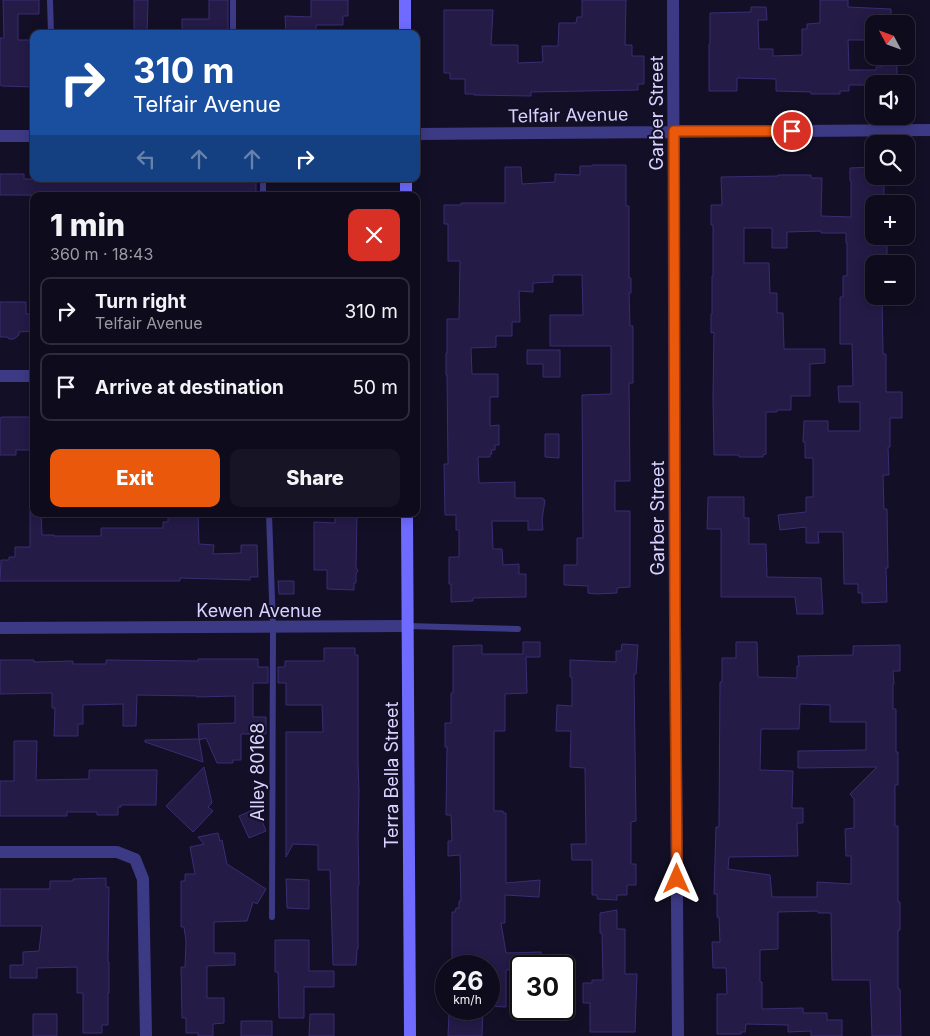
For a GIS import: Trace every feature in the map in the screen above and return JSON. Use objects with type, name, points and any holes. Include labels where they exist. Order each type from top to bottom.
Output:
[{"type":"main road","points":[[405,0],[406,30]]},
{"type":"main road","name":"Terra Bella Street","points":[[407,517],[410,1036]]},
{"type":"street","name":"Garber Street","points":[[674,0],[678,1036]]},
{"type":"street","name":"Telfair Avenue","points":[[420,134],[930,130]]},
{"type":"street","points":[[0,136],[30,136]]},
{"type":"street","points":[[0,376],[30,376]]},
{"type":"street","name":"Kewen Avenue","points":[[0,628],[407,626]]},
{"type":"street","points":[[0,852],[117,852],[135,859],[143,878],[146,1036]]},
{"type":"lane","points":[[50,0],[51,30]]},
{"type":"lane","points":[[233,0],[233,30]]},
{"type":"lane","name":"Alley 80168","points":[[269,517],[273,627],[272,917]]},
{"type":"lane","name":"Kewen Avenue","points":[[407,626],[518,629]]},
{"type":"building","points":[[3,0],[39,0],[39,14],[18,14],[18,40],[30,40],[30,87],[0,85],[0,38],[4,38]]},
{"type":"building","points":[[134,0],[148,0],[147,30],[134,30]]},
{"type":"building","points":[[209,0],[228,0],[228,30],[182,30],[182,19],[209,19]]},
{"type":"building","points":[[311,0],[348,0],[348,16],[343,16],[343,25],[316,25],[316,30],[286,30],[285,16],[311,17]]},
{"type":"building","points":[[582,0],[626,0],[625,45],[632,45],[632,56],[644,56],[644,84],[638,84],[638,90],[531,92],[531,96],[474,95],[465,94],[465,79],[450,79],[450,73],[444,73],[444,10],[493,10],[491,45],[518,45],[518,63],[543,62],[542,46],[558,46],[559,23],[576,23],[577,17],[582,17]]},
{"type":"building","points":[[820,0],[848,0],[848,7],[891,9],[891,15],[865,15],[865,40],[848,40],[849,70],[876,70],[876,67],[882,67],[882,65],[897,65],[897,75],[865,75],[865,85],[849,85],[849,91],[840,91],[840,94],[776,91],[776,79],[737,78],[737,91],[709,91],[710,13],[751,12],[751,7],[766,7],[767,20],[758,20],[759,49],[773,49],[773,56],[802,55],[802,29],[807,29],[807,24],[820,23]]},
{"type":"building","points":[[626,165],[626,206],[629,206],[629,278],[631,278],[631,293],[629,293],[630,326],[633,326],[633,383],[629,383],[630,481],[615,481],[615,511],[630,511],[630,587],[617,588],[617,593],[597,594],[588,593],[588,586],[564,585],[564,565],[577,565],[577,538],[583,538],[582,395],[611,394],[611,346],[550,346],[550,315],[583,315],[582,275],[553,275],[553,282],[533,283],[533,292],[519,291],[520,322],[512,322],[512,336],[496,336],[496,347],[471,348],[472,374],[498,374],[498,397],[490,397],[490,426],[499,425],[499,445],[495,445],[495,450],[491,450],[492,454],[490,454],[490,457],[478,457],[479,483],[515,482],[515,498],[543,498],[545,500],[542,520],[543,530],[528,530],[528,521],[492,521],[493,549],[502,549],[503,565],[519,564],[519,574],[526,574],[526,597],[473,598],[473,601],[451,602],[449,557],[459,557],[459,530],[456,530],[456,515],[445,515],[444,464],[448,464],[446,353],[447,319],[459,319],[460,261],[448,261],[448,224],[444,224],[444,205],[505,203],[505,167],[521,167],[522,184],[555,182],[555,174],[580,175],[580,166]]},
{"type":"building","points":[[865,167],[865,185],[884,185],[884,195],[865,195],[865,245],[887,245],[887,255],[865,255],[865,305],[882,305],[883,354],[886,354],[886,392],[902,392],[902,418],[890,418],[889,475],[883,475],[884,509],[887,509],[887,602],[862,603],[862,593],[858,593],[858,584],[844,584],[843,532],[818,532],[819,543],[806,543],[806,527],[780,530],[778,515],[806,512],[806,497],[813,497],[813,458],[805,458],[805,442],[803,442],[804,421],[828,421],[828,431],[860,431],[860,402],[839,402],[838,386],[853,386],[852,344],[840,344],[840,297],[843,297],[843,276],[847,276],[846,233],[821,233],[821,231],[787,232],[787,248],[772,248],[772,228],[744,228],[744,263],[769,263],[770,293],[777,293],[777,313],[783,313],[784,349],[825,349],[825,363],[810,364],[810,396],[791,396],[791,410],[766,412],[766,454],[763,457],[714,455],[714,332],[711,333],[713,225],[711,225],[711,205],[722,205],[721,177],[811,175],[811,178],[822,178],[821,216],[851,217],[850,168]]},
{"type":"building","points":[[0,174],[24,174],[24,179],[30,179],[30,182],[256,182],[256,192],[30,192],[30,195],[0,195]]},
{"type":"building","points":[[0,302],[26,302],[26,314],[30,314],[30,331],[19,332],[19,335],[14,339],[0,337]]},
{"type":"building","points":[[527,350],[560,350],[560,377],[543,377],[543,364],[527,364]]},
{"type":"building","points":[[30,417],[30,450],[16,450],[16,455],[0,455],[0,418]]},
{"type":"building","points":[[545,434],[559,434],[559,458],[545,457]]},
{"type":"building","points":[[708,497],[744,497],[744,518],[749,518],[749,544],[766,544],[767,577],[821,578],[823,614],[797,614],[795,597],[721,597],[721,529],[707,529]]},
{"type":"building","points":[[30,517],[41,517],[42,535],[101,536],[101,528],[163,528],[163,522],[168,522],[168,517],[198,517],[199,544],[214,545],[213,554],[241,553],[241,545],[257,545],[258,577],[250,577],[250,580],[180,578],[180,581],[0,581],[1,560],[9,560],[9,557],[15,557],[15,547],[30,547]]},
{"type":"building","points":[[335,517],[357,517],[356,568],[358,570],[354,590],[327,589],[327,570],[314,570],[314,522],[335,523]]},
{"type":"building","points":[[278,581],[294,581],[294,594],[279,594]]},
{"type":"building","points":[[523,642],[540,642],[540,657],[526,657],[527,693],[505,694],[505,731],[494,731],[494,811],[506,813],[506,883],[540,880],[539,897],[505,895],[505,923],[501,923],[506,953],[541,952],[541,955],[510,955],[510,970],[506,970],[506,1007],[500,1007],[500,955],[452,955],[452,912],[459,908],[459,901],[461,901],[460,855],[448,856],[448,841],[452,841],[451,815],[446,815],[447,747],[445,747],[445,723],[451,723],[453,646],[482,645],[482,654],[523,654]]},
{"type":"building","points":[[736,642],[757,642],[758,677],[797,678],[798,656],[853,655],[853,646],[900,645],[900,671],[893,671],[893,709],[896,709],[896,752],[898,752],[898,785],[895,785],[895,826],[898,826],[900,930],[898,930],[898,989],[900,989],[901,1036],[872,1036],[870,980],[832,980],[831,913],[818,913],[818,911],[778,912],[778,949],[760,950],[762,1009],[803,1008],[803,1013],[827,1013],[827,1020],[842,1020],[842,1036],[811,1036],[811,1031],[788,1032],[788,1025],[746,1024],[745,1032],[741,1032],[741,1034],[717,1034],[717,994],[727,994],[726,968],[713,968],[712,942],[720,942],[717,894],[714,894],[716,827],[719,827],[720,682],[722,682],[722,658],[736,658]],"holes":[[[800,704],[830,705],[830,722],[866,722],[866,750],[798,751],[798,768],[877,767],[850,794],[854,799],[854,828],[845,829],[846,856],[851,856],[851,884],[817,882],[817,897],[772,897],[770,875],[728,869],[729,857],[798,856],[797,823],[803,823],[803,808],[792,808],[793,771],[760,770],[761,729],[799,729]]]},
{"type":"building","points":[[622,644],[638,645],[636,674],[634,674],[636,821],[631,822],[631,864],[636,864],[636,885],[627,885],[627,895],[617,895],[617,900],[597,899],[597,895],[592,895],[592,860],[572,860],[571,844],[586,844],[585,768],[570,767],[571,731],[556,731],[557,705],[572,706],[570,660],[616,662],[616,651],[621,651]]},
{"type":"building","points":[[324,648],[355,648],[355,655],[358,655],[359,885],[356,965],[333,965],[330,870],[318,870],[318,845],[293,844],[286,857],[286,732],[323,732],[322,705],[286,705],[286,683],[278,683],[278,667],[285,667],[285,661],[324,661]]},
{"type":"building","points":[[198,659],[258,659],[258,667],[268,667],[268,683],[253,683],[253,717],[266,717],[266,734],[241,734],[241,760],[233,760],[233,763],[217,763],[206,738],[199,740],[198,724],[235,723],[235,696],[137,695],[136,726],[123,726],[123,704],[83,705],[83,724],[78,724],[78,736],[54,736],[55,708],[52,708],[52,693],[0,694],[0,660],[34,660],[34,662],[73,661],[73,664],[106,664],[106,660],[198,661]]},
{"type":"building","points":[[199,739],[203,762],[145,742],[145,740]]},
{"type":"building","points":[[14,741],[37,741],[36,780],[89,779],[89,770],[157,770],[156,805],[121,805],[121,807],[118,807],[118,815],[97,815],[97,812],[67,812],[67,816],[0,816],[0,781],[14,781]]},
{"type":"building","points":[[204,767],[212,803],[208,807],[213,811],[193,832],[166,806]]},
{"type":"building","points":[[257,808],[266,831],[249,838],[239,816]]},
{"type":"building","points":[[218,833],[220,841],[222,840],[227,864],[266,889],[257,904],[253,902],[247,921],[214,922],[214,953],[235,953],[235,965],[207,966],[207,998],[224,998],[224,1023],[213,1024],[213,1036],[198,1036],[198,1033],[186,1033],[186,1018],[182,1018],[181,967],[185,967],[186,941],[184,927],[181,927],[181,881],[185,881],[185,874],[195,874],[190,847],[204,844],[198,837]]},
{"type":"building","points":[[106,878],[106,887],[109,887],[108,1025],[102,1025],[102,1033],[83,1033],[83,993],[77,993],[77,967],[37,968],[37,978],[10,978],[10,965],[23,965],[23,952],[39,951],[42,926],[0,926],[0,889],[50,889],[50,881]]},
{"type":"building","points":[[286,879],[309,880],[309,909],[287,908]]},
{"type":"building","points":[[617,910],[617,929],[625,929],[625,974],[637,974],[635,1032],[590,1032],[590,1003],[583,1003],[583,983],[592,983],[592,980],[603,980],[600,913]]},
{"type":"building","points":[[275,940],[309,940],[309,971],[334,971],[334,987],[304,987],[304,1018],[279,1018],[278,972],[275,972]]},
{"type":"building","points":[[33,1014],[57,1014],[57,1036],[33,1036]]},
{"type":"building","points":[[310,1014],[334,1014],[334,1036],[309,1036]]},
{"type":"building","points":[[449,1020],[483,1020],[482,1036],[448,1036]]},
{"type":"building","points":[[241,1021],[272,1021],[272,1036],[241,1036]]},
{"type":"route","points":[[677,879],[674,131],[792,131]]}]
